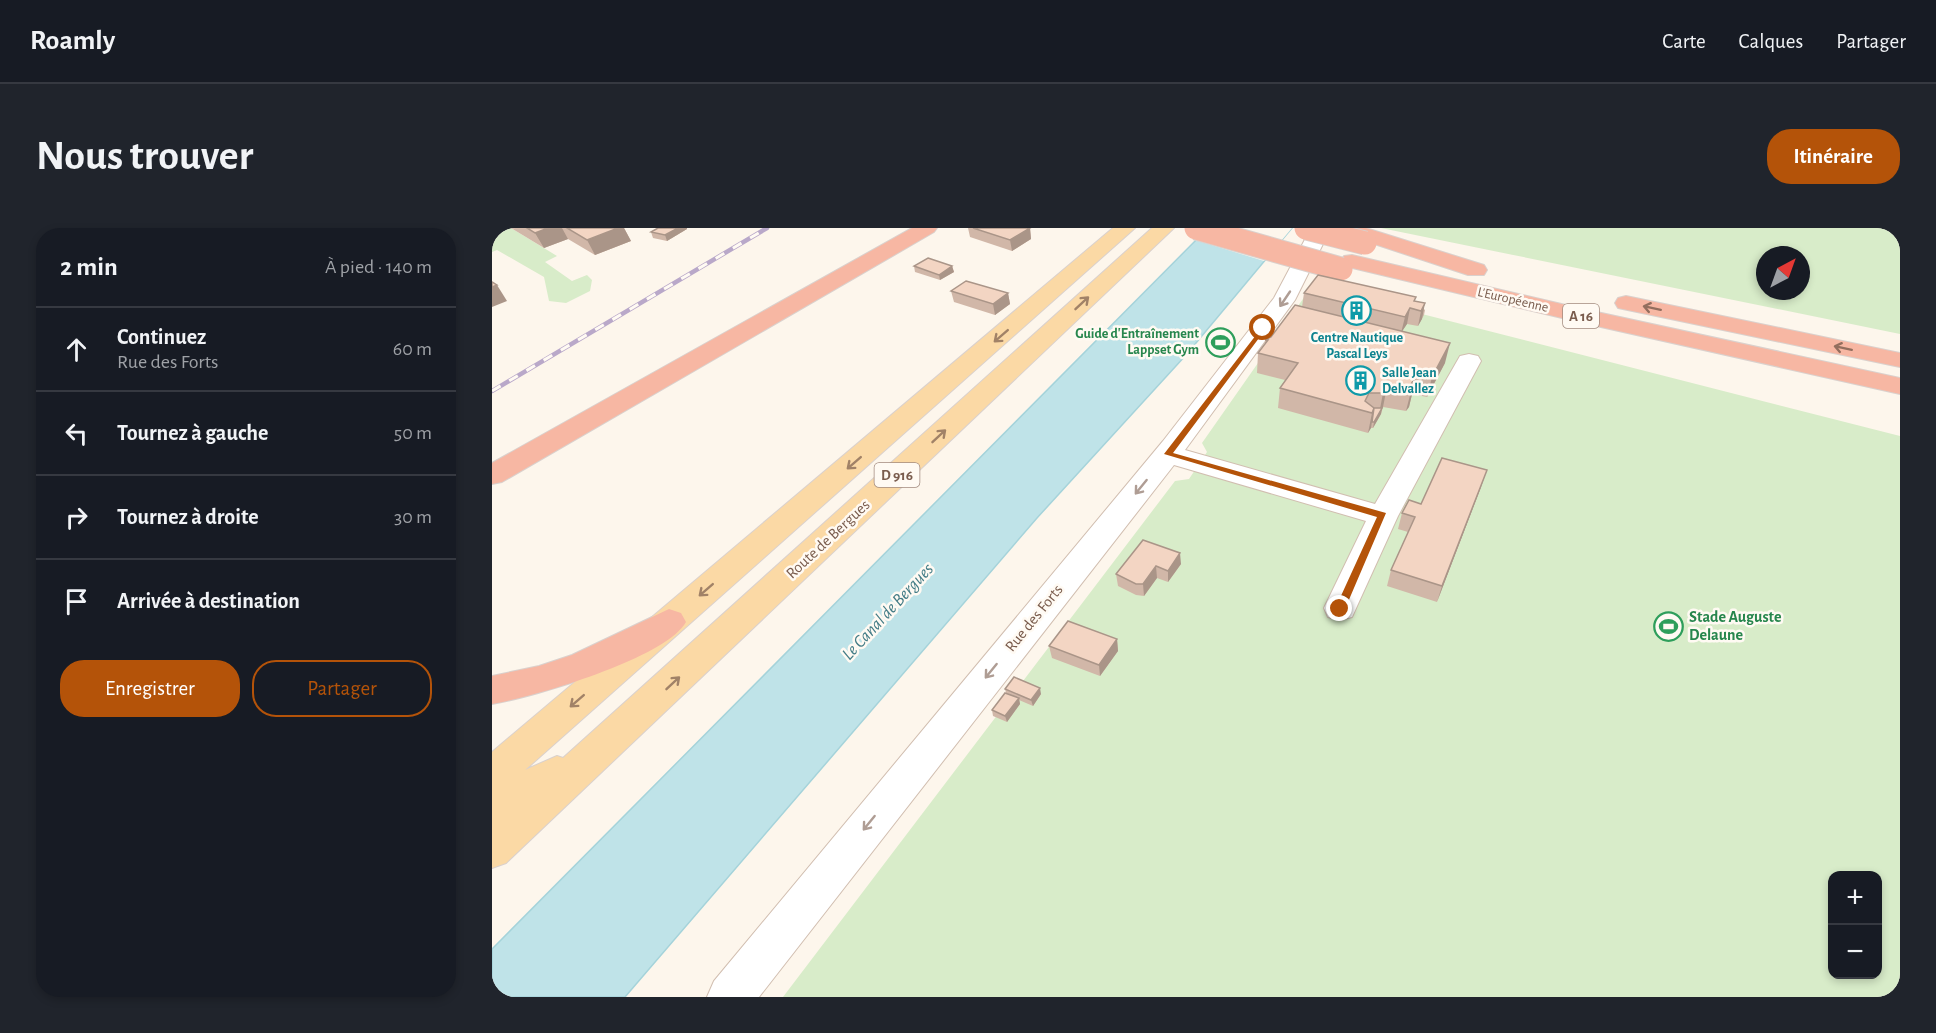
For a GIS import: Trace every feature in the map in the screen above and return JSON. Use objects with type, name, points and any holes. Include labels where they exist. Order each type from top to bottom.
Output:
[{"type":"highway","points":[[492,459],[907,228]]},
{"type":"highway","points":[[492,475],[927,228]]},
{"type":"highway","points":[[1196,228],[1357,252],[1504,308],[1900,386]]},
{"type":"highway","name":"L'Européenne","points":[[1235,228],[1357,252],[1476,270],[1539,284]]},
{"type":"highway","name":"L'Européenne","points":[[1306,228],[1357,252]]},
{"type":"highway","points":[[1346,228],[1357,252]]},
{"type":"highway","name":"A 16","points":[[1581,293],[1900,360]]},
{"type":"highway","points":[[492,690],[547,678],[584,666],[615,653],[669,622]]},
{"type":"main road","name":"D 916","points":[[492,775],[1125,228]]},
{"type":"main road","name":"Route de Bergues","points":[[492,849],[1164,228]]},
{"type":"main road","points":[[492,805],[560,771],[630,723]]},
{"type":"street","name":"Rue des Forts","points":[[730,997],[1168,454],[1284,300],[1321,228]]},
{"type":"street","points":[[1340,609],[1383,516],[1469,361]]},
{"type":"street","points":[[1168,454],[1383,516]]},
{"type":"green space","points":[[492,228],[511,228],[557,256],[545,262],[572,281],[587,275],[592,280],[590,291],[566,303],[549,301],[544,277],[497,250],[492,252]]},
{"type":"green space","points":[[1381,228],[1900,228],[1900,334]]},
{"type":"green space","points":[[1312,286],[1900,436],[1900,997],[783,997],[1175,481],[1189,479],[1207,452],[1202,443]]},
{"type":"water","name":"Le Canal de Bergues","points":[[1208,228],[1292,228],[1186,355],[1037,518],[625,997],[492,997],[492,949]]},
{"type":"pier","points":[[1208,228],[1292,228],[1264,261],[1195,240]]},
{"type":"building","points":[[527,228],[548,228],[535,233]]},
{"type":"building","points":[[567,228],[618,228],[587,240]]},
{"type":"building","points":[[658,228],[678,228],[665,235],[651,232]]},
{"type":"building","points":[[973,228],[1030,228],[1010,240]]},
{"type":"building","points":[[928,258],[952,266],[939,275],[914,266]]},
{"type":"building","points":[[1318,275],[1416,297],[1414,301],[1425,303],[1421,311],[1410,308],[1405,317],[1304,293]]},
{"type":"building","points":[[966,281],[1008,293],[993,304],[951,291]]},
{"type":"building","name":"Salle Jean Delvallez","points":[[1295,305],[1450,343],[1432,377],[1417,374],[1410,386],[1413,387],[1411,391],[1387,387],[1383,393],[1369,393],[1365,401],[1374,408],[1372,413],[1280,388],[1298,363],[1258,353],[1268,340],[1265,340],[1271,337]]},
{"type":"building","points":[[1374,408],[1382,408],[1372,422]]},
{"type":"building","points":[[1442,458],[1487,470],[1442,586],[1391,570],[1415,517],[1402,513],[1409,500],[1421,504]]},
{"type":"building","points":[[1143,540],[1180,553],[1168,571],[1156,566],[1143,584],[1136,584],[1116,574]]},
{"type":"building","points":[[1068,621],[1117,639],[1099,665],[1049,646]]},
{"type":"building","points":[[1014,677],[1040,688],[1031,700],[1005,689]]},
{"type":"building","points":[[1005,693],[1019,698],[1005,716],[992,710]]},
{"type":"railway","points":[[492,391],[767,228]]},
{"type":"place","name":"Centre Nautique Pascal Leys","points":[[1357,311]]},
{"type":"place","name":"Guide d'Entraînement Lappset Gym","points":[[1220,342]]},
{"type":"place","name":"Salle Jean Delvallez","points":[[1361,381]]},
{"type":"place","name":"Stade Auguste Delaune","points":[[1668,626]]},
{"type":"route","points":[[1263,328],[1168,454],[1383,516],[1340,609]]}]
